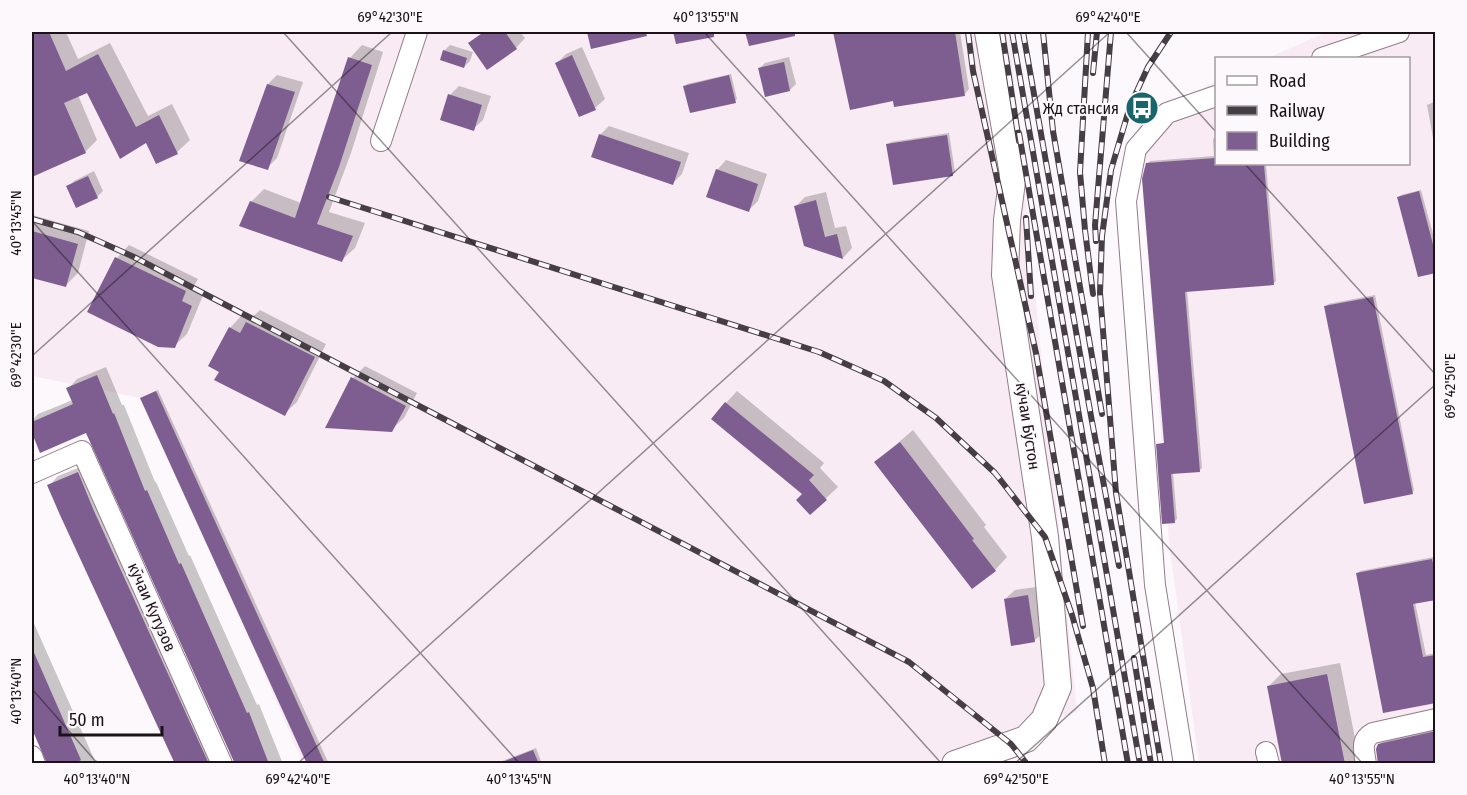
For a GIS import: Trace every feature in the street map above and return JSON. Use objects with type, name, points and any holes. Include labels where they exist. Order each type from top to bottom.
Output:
[{"type":"main road","name":"кӯчаи Бӯстон","points":[[955,764],[1026,739],[1044,720],[1058,687],[1045,537],[1005,275],[1007,220],[1013,174],[988,32]]},
{"type":"street","points":[[381,141],[417,32]]},
{"type":"street","points":[[1325,57],[1399,32]]},
{"type":"street","points":[[1184,764],[1155,585],[1126,201],[1136,149],[1167,113],[1215,96]]},
{"type":"street","name":"кӯчаи Кутузов","points":[[32,473],[82,451],[222,764]]},
{"type":"street","points":[[1366,764],[1363,742],[1365,737],[1373,733],[1436,719]]},
{"type":"street","points":[[32,756],[35,764]]},
{"type":"shaded area","points":[[32,32],[1009,32],[1077,712],[928,763],[303,763],[146,399],[32,376]]},
{"type":"shaded area","points":[[1327,32],[1435,32],[1435,763],[1199,763],[1169,543],[1138,119],[1215,82],[1215,165],[1410,165],[1410,57],[1270,57]]},
{"type":"building","points":[[32,32],[49,32],[66,71],[98,54],[136,127],[159,115],[178,154],[156,164],[146,143],[120,159],[87,93],[64,103],[86,153],[32,177]]},
{"type":"building","points":[[484,32],[505,32],[517,49],[487,70],[468,43]]},
{"type":"building","points":[[587,32],[646,32],[647,36],[591,49]]},
{"type":"building","points":[[673,32],[714,32],[714,37],[676,44]]},
{"type":"building","points":[[745,32],[795,32],[795,36],[749,46]]},
{"type":"building","points":[[833,32],[955,32],[965,96],[894,107],[893,101],[850,110]]},
{"type":"building","points":[[443,50],[467,58],[464,68],[440,60]]},
{"type":"building","points":[[572,55],[596,110],[579,117],[555,63]]},
{"type":"building","points":[[348,57],[372,65],[339,167],[317,224],[353,236],[342,262],[239,226],[250,201],[295,218]]},
{"type":"building","points":[[784,62],[790,91],[765,97],[758,68]]},
{"type":"building","points":[[729,75],[736,103],[690,113],[683,86]]},
{"type":"building","points":[[267,84],[295,92],[268,170],[239,161]]},
{"type":"building","points":[[448,94],[482,105],[474,131],[440,120]]},
{"type":"building","points":[[599,134],[681,162],[673,185],[591,157]]},
{"type":"building","points":[[947,135],[953,176],[893,185],[886,144]]},
{"type":"building","points":[[1215,158],[1215,165],[1264,165],[1274,285],[1185,292],[1200,472],[1171,474],[1175,523],[1162,524],[1156,444],[1164,443],[1142,179],[1146,163]]},
{"type":"building","points":[[716,169],[758,184],[749,212],[706,197]]},
{"type":"building","points":[[88,176],[98,198],[76,208],[66,186]]},
{"type":"building","points":[[1419,191],[1436,256],[1436,273],[1418,277],[1397,197]]},
{"type":"building","points":[[816,200],[825,237],[837,234],[843,259],[804,246],[794,206]]},
{"type":"building","points":[[32,231],[78,244],[66,287],[32,278]]},
{"type":"building","points":[[115,257],[186,291],[182,301],[192,306],[175,348],[158,347],[87,312]]},
{"type":"building","points":[[1373,297],[1413,494],[1364,504],[1324,306]]},
{"type":"building","points":[[246,322],[315,357],[285,416],[214,380],[219,372],[208,366],[229,327],[240,333]]},
{"type":"building","points":[[97,375],[145,491],[147,490],[179,564],[181,563],[247,713],[249,712],[269,764],[235,764],[86,433],[40,453],[32,433],[32,422],[73,404],[66,388]]},
{"type":"building","points":[[351,377],[406,406],[392,432],[325,428]]},
{"type":"building","points":[[156,391],[325,764],[307,764],[140,398]]},
{"type":"building","points":[[725,402],[814,475],[809,480],[827,500],[810,515],[796,500],[802,494],[711,419]]},
{"type":"building","points":[[900,442],[996,571],[972,589],[874,462]]},
{"type":"building","points":[[78,472],[209,764],[175,764],[60,515],[47,485]]},
{"type":"building","points":[[1432,559],[1436,578],[1436,600],[1413,604],[1423,657],[1436,655],[1436,703],[1383,713],[1356,573]]},
{"type":"building","points":[[1028,595],[1035,642],[1011,646],[1004,599]]},
{"type":"building","points":[[32,648],[81,760],[74,764],[47,764],[32,729]]},
{"type":"building","points":[[1327,674],[1345,764],[1282,764],[1267,686]]},
{"type":"building","points":[[1436,731],[1436,764],[1378,764],[1376,749],[1378,744]]},
{"type":"building","points":[[533,750],[539,764],[500,764],[500,763]]},
{"type":"railway","points":[[968,32],[973,71],[1036,353],[1083,626]]},
{"type":"railway","points":[[1002,32],[1019,141]]},
{"type":"railway","points":[[1012,32],[1140,764]]},
{"type":"railway","points":[[1023,32],[1119,566]]},
{"type":"railway","points":[[1043,32],[1053,131],[1102,414]]},
{"type":"railway","points":[[1088,32],[1080,172],[1093,294]]},
{"type":"railway","points":[[1093,73],[1097,32]]},
{"type":"railway","points":[[1096,241],[1095,225],[1111,32]]},
{"type":"railway","points":[[1161,764],[1116,493],[1100,293],[1102,236],[1111,170],[1130,106],[1148,67],[1171,32]]},
{"type":"railway","points":[[1019,133],[1128,764]]},
{"type":"railway","points":[[329,197],[819,352],[884,381],[936,418],[995,473],[1045,537],[1072,615],[1093,688],[1105,764]]},
{"type":"railway","points":[[1026,218],[1031,296]]},
{"type":"railway","points":[[32,219],[78,232],[134,257],[909,662],[1011,744],[1027,764]]},
{"type":"railway","points":[[1134,658],[1151,764]]},
{"type":"place","name":"Жд стансия","points":[[1142,108]]}]
